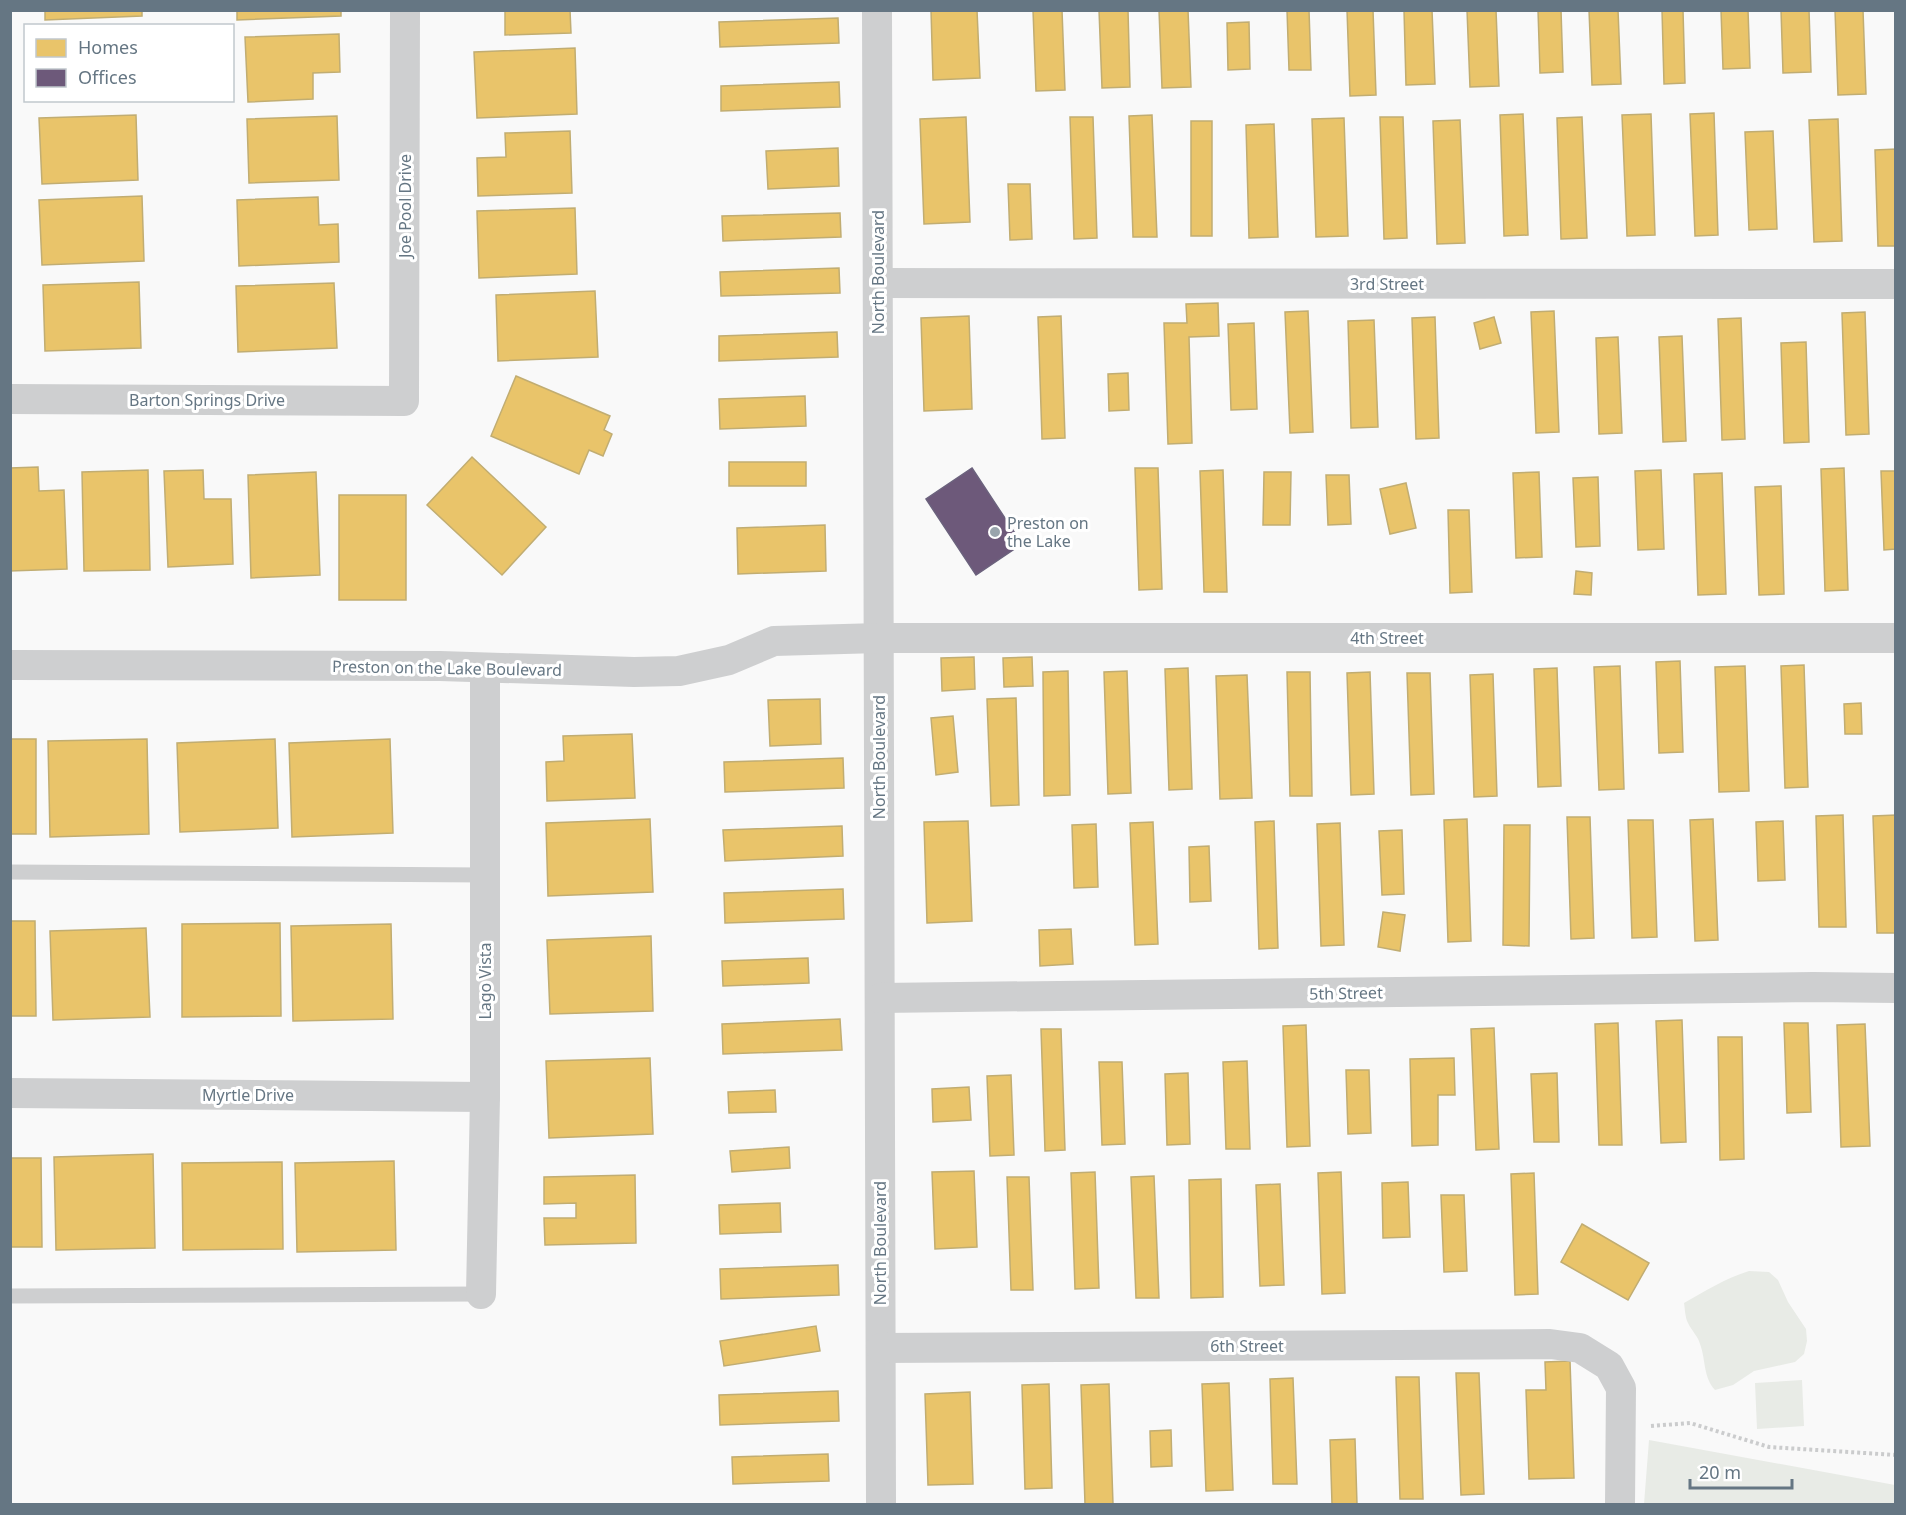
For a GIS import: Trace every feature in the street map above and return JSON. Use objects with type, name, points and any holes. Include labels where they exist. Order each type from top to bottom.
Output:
[{"type":"street","name":"Joe Pool Drive","points":[[405,10],[405,401]]},
{"type":"street","name":"North Boulevard","points":[[878,10],[881,1504]]},
{"type":"street","name":"3rd Street","points":[[878,283],[1896,284]]},
{"type":"street","name":"Barton Springs Drive","points":[[10,399],[405,401]]},
{"type":"street","name":"4th Street","points":[[879,638],[1896,638]]},
{"type":"street","name":"Preston on the Lake Boulevard","points":[[10,665],[416,666],[634,672],[678,671],[729,660],[774,640],[879,638]]},
{"type":"street","name":"Lago Vista","points":[[481,1294],[485,668]]},
{"type":"street","name":"5th Street","points":[[880,998],[1813,987],[1896,988]]},
{"type":"street","name":"Myrtle Drive","points":[[10,1093],[484,1097]]},
{"type":"street","name":"6th Street","points":[[881,1348],[1550,1344],[1580,1348],[1609,1366],[1621,1389],[1620,1428]]},
{"type":"street","points":[[1620,1428],[1620,1504]]},
{"type":"lane","points":[[10,872],[485,875]]},
{"type":"lane","points":[[10,1296],[481,1294]]},
{"type":"path","points":[[1620,1428],[1690,1423],[1769,1447],[1896,1455]]},
{"type":"shaded area","points":[[1749,1271],[1769,1272],[1778,1280],[1788,1302],[1806,1329],[1807,1341],[1804,1354],[1795,1362],[1754,1371],[1733,1385],[1715,1390],[1707,1374],[1699,1341],[1687,1321],[1684,1303],[1724,1281]]},
{"type":"shaded area","points":[[1802,1380],[1804,1426],[1757,1429],[1755,1383]]},
{"type":"shaded area","points":[[1649,1440],[1895,1485],[1895,1504],[1644,1504]]},
{"type":"building: Homes","points":[[45,10],[142,10],[142,16],[45,20]]},
{"type":"building: Homes","points":[[237,10],[341,10],[341,16],[237,20]]},
{"type":"building: Homes","points":[[505,10],[570,10],[571,33],[505,35]]},
{"type":"building: Homes","points":[[931,10],[977,10],[980,78],[933,80]]},
{"type":"building: Homes","points":[[1033,10],[1062,10],[1065,90],[1036,91]]},
{"type":"building: Homes","points":[[1099,10],[1128,10],[1130,87],[1102,88]]},
{"type":"building: Homes","points":[[1159,10],[1188,10],[1191,87],[1162,88]]},
{"type":"building: Homes","points":[[1287,10],[1309,10],[1311,70],[1289,70]]},
{"type":"building: Homes","points":[[1347,10],[1373,10],[1376,95],[1350,96]]},
{"type":"building: Homes","points":[[1404,10],[1432,10],[1435,84],[1406,85]]},
{"type":"building: Homes","points":[[1467,10],[1496,10],[1499,86],[1470,87]]},
{"type":"building: Homes","points":[[1538,10],[1561,10],[1563,72],[1540,73]]},
{"type":"building: Homes","points":[[1589,10],[1618,10],[1621,84],[1592,85]]},
{"type":"building: Homes","points":[[1662,10],[1683,10],[1685,83],[1664,84]]},
{"type":"building: Homes","points":[[1721,10],[1748,10],[1750,68],[1723,69]]},
{"type":"building: Homes","points":[[1781,10],[1809,10],[1811,72],[1783,73]]},
{"type":"building: Homes","points":[[1835,10],[1863,10],[1866,94],[1838,95]]},
{"type":"building: Homes","points":[[838,18],[839,43],[720,47],[719,22]]},
{"type":"building: Homes","points":[[1249,22],[1250,69],[1228,70],[1227,23]]},
{"type":"building: Homes","points":[[339,34],[340,72],[313,73],[313,99],[248,102],[245,37]]},
{"type":"building: Homes","points":[[575,48],[577,114],[477,118],[474,52]]},
{"type":"building: Homes","points":[[839,82],[840,107],[721,111],[721,86]]},
{"type":"building: Homes","points":[[1714,113],[1718,235],[1695,236],[1690,114]]},
{"type":"building: Homes","points":[[1523,114],[1528,235],[1504,236],[1500,115]]},
{"type":"building: Homes","points":[[1651,114],[1655,235],[1627,236],[1622,115]]},
{"type":"building: Homes","points":[[136,115],[138,180],[42,184],[39,118]]},
{"type":"building: Homes","points":[[1152,115],[1157,237],[1133,237],[1129,116]]},
{"type":"building: Homes","points":[[337,116],[339,180],[249,183],[247,119]]},
{"type":"building: Homes","points":[[966,117],[970,222],[924,224],[920,119]]},
{"type":"building: Homes","points":[[1070,117],[1093,117],[1097,238],[1074,239]]},
{"type":"building: Homes","points":[[1380,117],[1403,117],[1407,238],[1384,239]]},
{"type":"building: Homes","points":[[1582,117],[1587,238],[1561,239],[1557,118]]},
{"type":"building: Homes","points":[[1344,118],[1348,236],[1316,237],[1312,119]]},
{"type":"building: Homes","points":[[1838,119],[1842,241],[1814,242],[1809,120]]},
{"type":"building: Homes","points":[[1460,120],[1465,243],[1437,244],[1433,121]]},
{"type":"building: Homes","points":[[1191,121],[1212,121],[1212,236],[1191,236]]},
{"type":"building: Homes","points":[[1274,124],[1278,237],[1249,238],[1246,125]]},
{"type":"building: Homes","points":[[570,131],[572,193],[478,196],[477,158],[506,157],[505,133]]},
{"type":"building: Homes","points":[[1773,131],[1777,229],[1749,230],[1745,132]]},
{"type":"building: Homes","points":[[838,148],[839,186],[768,189],[766,151]]},
{"type":"building: Homes","points":[[1896,149],[1896,246],[1878,246],[1875,150]]},
{"type":"building: Homes","points":[[1008,184],[1030,184],[1032,239],[1010,240]]},
{"type":"building: Homes","points":[[142,196],[144,261],[42,265],[39,200]]},
{"type":"building: Homes","points":[[318,197],[319,225],[338,224],[339,262],[239,266],[237,200]]},
{"type":"building: Homes","points":[[575,208],[577,274],[479,278],[477,211]]},
{"type":"building: Homes","points":[[840,213],[841,237],[723,241],[722,216]]},
{"type":"building: Homes","points":[[839,268],[840,293],[721,296],[720,272]]},
{"type":"building: Homes","points":[[139,282],[141,348],[45,351],[43,285]]},
{"type":"building: Homes","points":[[334,283],[337,348],[238,352],[236,286]]},
{"type":"building: Homes","points":[[595,291],[598,357],[498,361],[496,295]]},
{"type":"building: Homes","points":[[1218,303],[1219,336],[1189,337],[1192,443],[1168,444],[1164,323],[1187,323],[1186,304]]},
{"type":"building: Homes","points":[[1308,311],[1313,432],[1290,433],[1285,312]]},
{"type":"building: Homes","points":[[1554,311],[1559,432],[1536,433],[1531,312]]},
{"type":"building: Homes","points":[[1865,312],[1869,434],[1846,435],[1842,313]]},
{"type":"building: Homes","points":[[969,316],[972,409],[924,411],[921,318]]},
{"type":"building: Homes","points":[[1061,316],[1065,438],[1042,439],[1038,317]]},
{"type":"building: Homes","points":[[1435,317],[1439,438],[1416,439],[1412,318]]},
{"type":"building: Homes","points":[[1494,317],[1501,343],[1480,349],[1474,323]]},
{"type":"building: Homes","points":[[1741,318],[1745,439],[1722,440],[1718,319]]},
{"type":"building: Homes","points":[[1374,320],[1378,427],[1351,428],[1348,321]]},
{"type":"building: Homes","points":[[1254,323],[1257,409],[1231,410],[1228,324]]},
{"type":"building: Homes","points":[[837,332],[838,357],[719,361],[719,336]]},
{"type":"building: Homes","points":[[1682,336],[1686,441],[1663,442],[1659,337]]},
{"type":"building: Homes","points":[[1618,337],[1622,433],[1599,434],[1596,338]]},
{"type":"building: Homes","points":[[1806,342],[1809,442],[1784,443],[1781,343]]},
{"type":"building: Homes","points":[[1128,373],[1129,410],[1109,411],[1108,374]]},
{"type":"building: Homes","points":[[516,376],[610,416],[604,430],[612,434],[603,456],[589,450],[579,474],[491,436]]},
{"type":"building: Homes","points":[[805,396],[806,426],[720,429],[719,399]]},
{"type":"building: Homes","points":[[472,457],[546,527],[502,575],[427,505]]},
{"type":"building: Homes","points":[[729,462],[806,462],[806,486],[729,486]]},
{"type":"building: Homes","points":[[38,467],[39,491],[64,490],[67,569],[10,571],[10,468]]},
{"type":"building: Homes","points":[[1135,468],[1158,468],[1162,589],[1139,590]]},
{"type":"building: Homes","points":[[1844,468],[1848,590],[1825,591],[1821,469]]},
{"type":"building: Homes","points":[[148,470],[150,570],[84,571],[82,472]]},
{"type":"building: Homes","points":[[203,470],[204,499],[231,499],[233,564],[168,567],[164,471]]},
{"type":"building: Homes","points":[[1223,470],[1227,592],[1204,592],[1200,471]]},
{"type":"building: Homes","points":[[1661,470],[1664,549],[1638,550],[1635,471]]},
{"type":"building: Homes","points":[[1881,471],[1896,471],[1896,549],[1884,550]]},
{"type":"building: Homes","points":[[316,472],[320,575],[251,578],[248,475]]},
{"type":"building: Homes","points":[[1264,472],[1291,472],[1290,525],[1263,525]]},
{"type":"building: Homes","points":[[1539,472],[1542,557],[1516,558],[1513,473]]},
{"type":"building: Homes","points":[[1722,473],[1726,594],[1698,595],[1694,474]]},
{"type":"building: Homes","points":[[1326,475],[1349,475],[1351,524],[1328,525]]},
{"type":"building: Homes","points":[[1598,477],[1600,546],[1576,547],[1573,478]]},
{"type":"building: Homes","points":[[1406,483],[1416,528],[1390,534],[1380,489]]},
{"type":"building: Homes","points":[[1781,486],[1784,594],[1759,595],[1755,487]]},
{"type":"building: Homes","points":[[339,495],[406,495],[406,600],[339,600]]},
{"type":"building: Homes","points":[[1448,510],[1469,510],[1472,592],[1450,593]]},
{"type":"building: Homes","points":[[825,525],[826,571],[738,574],[737,528]]},
{"type":"building: Homes","points":[[1576,571],[1592,573],[1591,595],[1574,594]]},
{"type":"building: Homes","points":[[974,657],[975,689],[942,691],[941,658]]},
{"type":"building: Homes","points":[[1032,657],[1033,686],[1004,687],[1003,658]]},
{"type":"building: Homes","points":[[1680,661],[1683,752],[1659,753],[1656,662]]},
{"type":"building: Homes","points":[[1804,665],[1808,787],[1785,788],[1781,666]]},
{"type":"building: Homes","points":[[1620,666],[1624,789],[1599,790],[1594,667]]},
{"type":"building: Homes","points":[[1745,666],[1749,791],[1719,792],[1715,667]]},
{"type":"building: Homes","points":[[1188,668],[1192,789],[1169,790],[1165,669]]},
{"type":"building: Homes","points":[[1557,668],[1561,786],[1538,787],[1534,669]]},
{"type":"building: Homes","points":[[1068,671],[1070,795],[1044,796],[1043,672]]},
{"type":"building: Homes","points":[[1127,671],[1131,793],[1108,794],[1104,672]]},
{"type":"building: Homes","points":[[1287,672],[1310,672],[1312,796],[1290,796]]},
{"type":"building: Homes","points":[[1370,672],[1374,794],[1351,795],[1347,673]]},
{"type":"building: Homes","points":[[1407,673],[1430,673],[1434,794],[1411,795]]},
{"type":"building: Homes","points":[[1493,674],[1497,796],[1474,797],[1470,675]]},
{"type":"building: Homes","points":[[1247,675],[1252,798],[1220,799],[1216,676]]},
{"type":"building: Homes","points":[[1016,698],[1019,805],[991,806],[987,699]]},
{"type":"building: Homes","points":[[820,699],[821,744],[770,746],[768,700]]},
{"type":"building: Homes","points":[[1861,703],[1862,734],[1845,734],[1844,704]]},
{"type":"building: Homes","points":[[953,716],[958,772],[936,775],[931,718]]},
{"type":"building: Homes","points":[[632,734],[635,798],[547,801],[546,762],[564,761],[563,736]]},
{"type":"building: Homes","points":[[10,739],[36,739],[36,834],[10,834]]},
{"type":"building: Homes","points":[[147,739],[149,834],[50,837],[48,741]]},
{"type":"building: Homes","points":[[275,739],[278,828],[180,832],[177,743]]},
{"type":"building: Homes","points":[[390,739],[393,833],[292,837],[289,743]]},
{"type":"building: Homes","points":[[843,758],[844,788],[725,792],[724,762]]},
{"type":"building: Homes","points":[[1843,815],[1846,927],[1819,927],[1816,816]]},
{"type":"building: Homes","points":[[1896,815],[1896,933],[1877,933],[1873,816]]},
{"type":"building: Homes","points":[[1567,817],[1590,817],[1594,938],[1571,939]]},
{"type":"building: Homes","points":[[650,819],[653,892],[548,896],[546,823]]},
{"type":"building: Homes","points":[[1467,819],[1471,941],[1448,942],[1444,820]]},
{"type":"building: Homes","points":[[1713,819],[1718,940],[1695,941],[1690,820]]},
{"type":"building: Homes","points":[[1628,820],[1653,820],[1657,937],[1632,938]]},
{"type":"building: Homes","points":[[968,821],[972,921],[927,923],[924,822]]},
{"type":"building: Homes","points":[[1274,821],[1278,948],[1259,949],[1255,822]]},
{"type":"building: Homes","points":[[1783,821],[1785,880],[1758,881],[1756,822]]},
{"type":"building: Homes","points":[[1153,822],[1158,944],[1135,945],[1130,823]]},
{"type":"building: Homes","points":[[1340,823],[1344,945],[1321,946],[1317,824]]},
{"type":"building: Homes","points":[[1096,824],[1098,887],[1074,888],[1072,825]]},
{"type":"building: Homes","points":[[1504,825],[1530,825],[1529,946],[1503,945]]},
{"type":"building: Homes","points":[[842,826],[843,856],[725,861],[723,830]]},
{"type":"building: Homes","points":[[1402,830],[1404,894],[1382,895],[1379,831]]},
{"type":"building: Homes","points":[[1209,846],[1211,901],[1190,902],[1189,847]]},
{"type":"building: Homes","points":[[843,889],[844,919],[725,923],[724,893]]},
{"type":"building: Homes","points":[[1383,912],[1405,915],[1400,951],[1378,947]]},
{"type":"building: Homes","points":[[10,921],[35,921],[36,1016],[10,1016]]},
{"type":"building: Homes","points":[[280,923],[281,1016],[182,1017],[182,924]]},
{"type":"building: Homes","points":[[391,924],[393,1019],[293,1021],[291,926]]},
{"type":"building: Homes","points":[[146,928],[150,1017],[53,1020],[50,931]]},
{"type":"building: Homes","points":[[1071,929],[1073,964],[1040,966],[1039,930]]},
{"type":"building: Homes","points":[[651,936],[653,1011],[550,1014],[547,940]]},
{"type":"building: Homes","points":[[808,958],[809,983],[723,986],[722,961]]},
{"type":"building: Homes","points":[[840,1019],[842,1050],[723,1054],[722,1024]]},
{"type":"building: Homes","points":[[1682,1020],[1686,1142],[1661,1143],[1656,1021]]},
{"type":"building: Homes","points":[[1618,1023],[1622,1145],[1599,1145],[1595,1024]]},
{"type":"building: Homes","points":[[1784,1023],[1808,1023],[1811,1112],[1787,1113]]},
{"type":"building: Homes","points":[[1865,1024],[1870,1146],[1841,1147],[1837,1025]]},
{"type":"building: Homes","points":[[1306,1025],[1310,1146],[1287,1147],[1283,1026]]},
{"type":"building: Homes","points":[[1494,1028],[1499,1149],[1476,1150],[1471,1029]]},
{"type":"building: Homes","points":[[1041,1029],[1061,1029],[1065,1150],[1045,1151]]},
{"type":"building: Homes","points":[[1718,1037],[1742,1037],[1744,1159],[1720,1160]]},
{"type":"building: Homes","points":[[650,1058],[653,1134],[549,1138],[546,1061]]},
{"type":"building: Homes","points":[[1454,1058],[1455,1095],[1438,1095],[1438,1145],[1412,1146],[1410,1059]]},
{"type":"building: Homes","points":[[1247,1061],[1250,1149],[1226,1149],[1223,1062]]},
{"type":"building: Homes","points":[[1099,1062],[1122,1062],[1125,1144],[1102,1145]]},
{"type":"building: Homes","points":[[1346,1070],[1369,1070],[1371,1133],[1348,1134]]},
{"type":"building: Homes","points":[[1188,1073],[1190,1144],[1167,1145],[1165,1074]]},
{"type":"building: Homes","points":[[1557,1073],[1559,1142],[1534,1142],[1531,1074]]},
{"type":"building: Homes","points":[[1011,1075],[1014,1155],[990,1156],[987,1076]]},
{"type":"building: Homes","points":[[969,1087],[971,1120],[933,1122],[932,1089]]},
{"type":"building: Homes","points":[[775,1090],[776,1112],[729,1113],[728,1092]]},
{"type":"building: Homes","points":[[789,1147],[790,1168],[732,1172],[730,1151]]},
{"type":"building: Homes","points":[[153,1154],[155,1248],[56,1250],[54,1157]]},
{"type":"building: Homes","points":[[10,1158],[41,1158],[42,1247],[10,1247]]},
{"type":"building: Homes","points":[[394,1161],[396,1250],[297,1252],[295,1163]]},
{"type":"building: Homes","points":[[282,1162],[283,1249],[183,1250],[182,1163]]},
{"type":"building: Homes","points":[[974,1171],[977,1247],[935,1249],[932,1172]]},
{"type":"building: Homes","points":[[1095,1172],[1099,1288],[1075,1289],[1071,1173]]},
{"type":"building: Homes","points":[[1341,1172],[1345,1293],[1322,1294],[1318,1173]]},
{"type":"building: Homes","points":[[1534,1173],[1538,1294],[1515,1295],[1511,1174]]},
{"type":"building: Homes","points":[[635,1175],[636,1243],[545,1245],[544,1218],[576,1218],[576,1203],[544,1204],[544,1177]]},
{"type":"building: Homes","points":[[1154,1176],[1159,1298],[1136,1298],[1131,1177]]},
{"type":"building: Homes","points":[[1007,1177],[1029,1177],[1033,1290],[1011,1290]]},
{"type":"building: Homes","points":[[1221,1179],[1223,1297],[1191,1298],[1189,1180]]},
{"type":"building: Homes","points":[[1408,1182],[1410,1237],[1383,1238],[1382,1183]]},
{"type":"building: Homes","points":[[1280,1184],[1284,1285],[1260,1286],[1256,1185]]},
{"type":"building: Homes","points":[[1441,1195],[1464,1195],[1467,1271],[1444,1272]]},
{"type":"building: Homes","points":[[780,1203],[781,1232],[720,1234],[719,1205]]},
{"type":"building: Homes","points":[[1582,1224],[1649,1263],[1628,1300],[1561,1262]]},
{"type":"building: Homes","points":[[838,1265],[839,1295],[721,1299],[720,1269]]},
{"type":"building: Homes","points":[[816,1326],[820,1351],[724,1366],[720,1341]]},
{"type":"building: Homes","points":[[1570,1361],[1574,1478],[1529,1479],[1526,1390],[1546,1390],[1545,1362]]},
{"type":"building: Homes","points":[[1456,1373],[1479,1373],[1484,1494],[1461,1495]]},
{"type":"building: Homes","points":[[1396,1377],[1419,1377],[1423,1499],[1400,1499]]},
{"type":"building: Homes","points":[[1293,1378],[1297,1484],[1273,1484],[1270,1379]]},
{"type":"building: Homes","points":[[1229,1383],[1233,1490],[1206,1491],[1202,1384]]},
{"type":"building: Homes","points":[[1049,1384],[1052,1488],[1025,1489],[1022,1385]]},
{"type":"building: Homes","points":[[1109,1384],[1113,1504],[1085,1504],[1081,1385]]},
{"type":"building: Homes","points":[[838,1391],[839,1421],[720,1425],[719,1395]]},
{"type":"building: Homes","points":[[970,1392],[973,1484],[928,1485],[925,1394]]},
{"type":"building: Homes","points":[[1171,1430],[1172,1466],[1151,1467],[1150,1431]]},
{"type":"building: Homes","points":[[1355,1439],[1357,1504],[1332,1504],[1330,1440]]},
{"type":"building: Homes","points":[[828,1454],[829,1481],[733,1484],[732,1457]]},
{"type":"building: Offices","points":[[972,468],[1022,544],[976,575],[926,499]]},
{"type":"place","name":"Preston on the Lake","points":[[995,532]]}]
